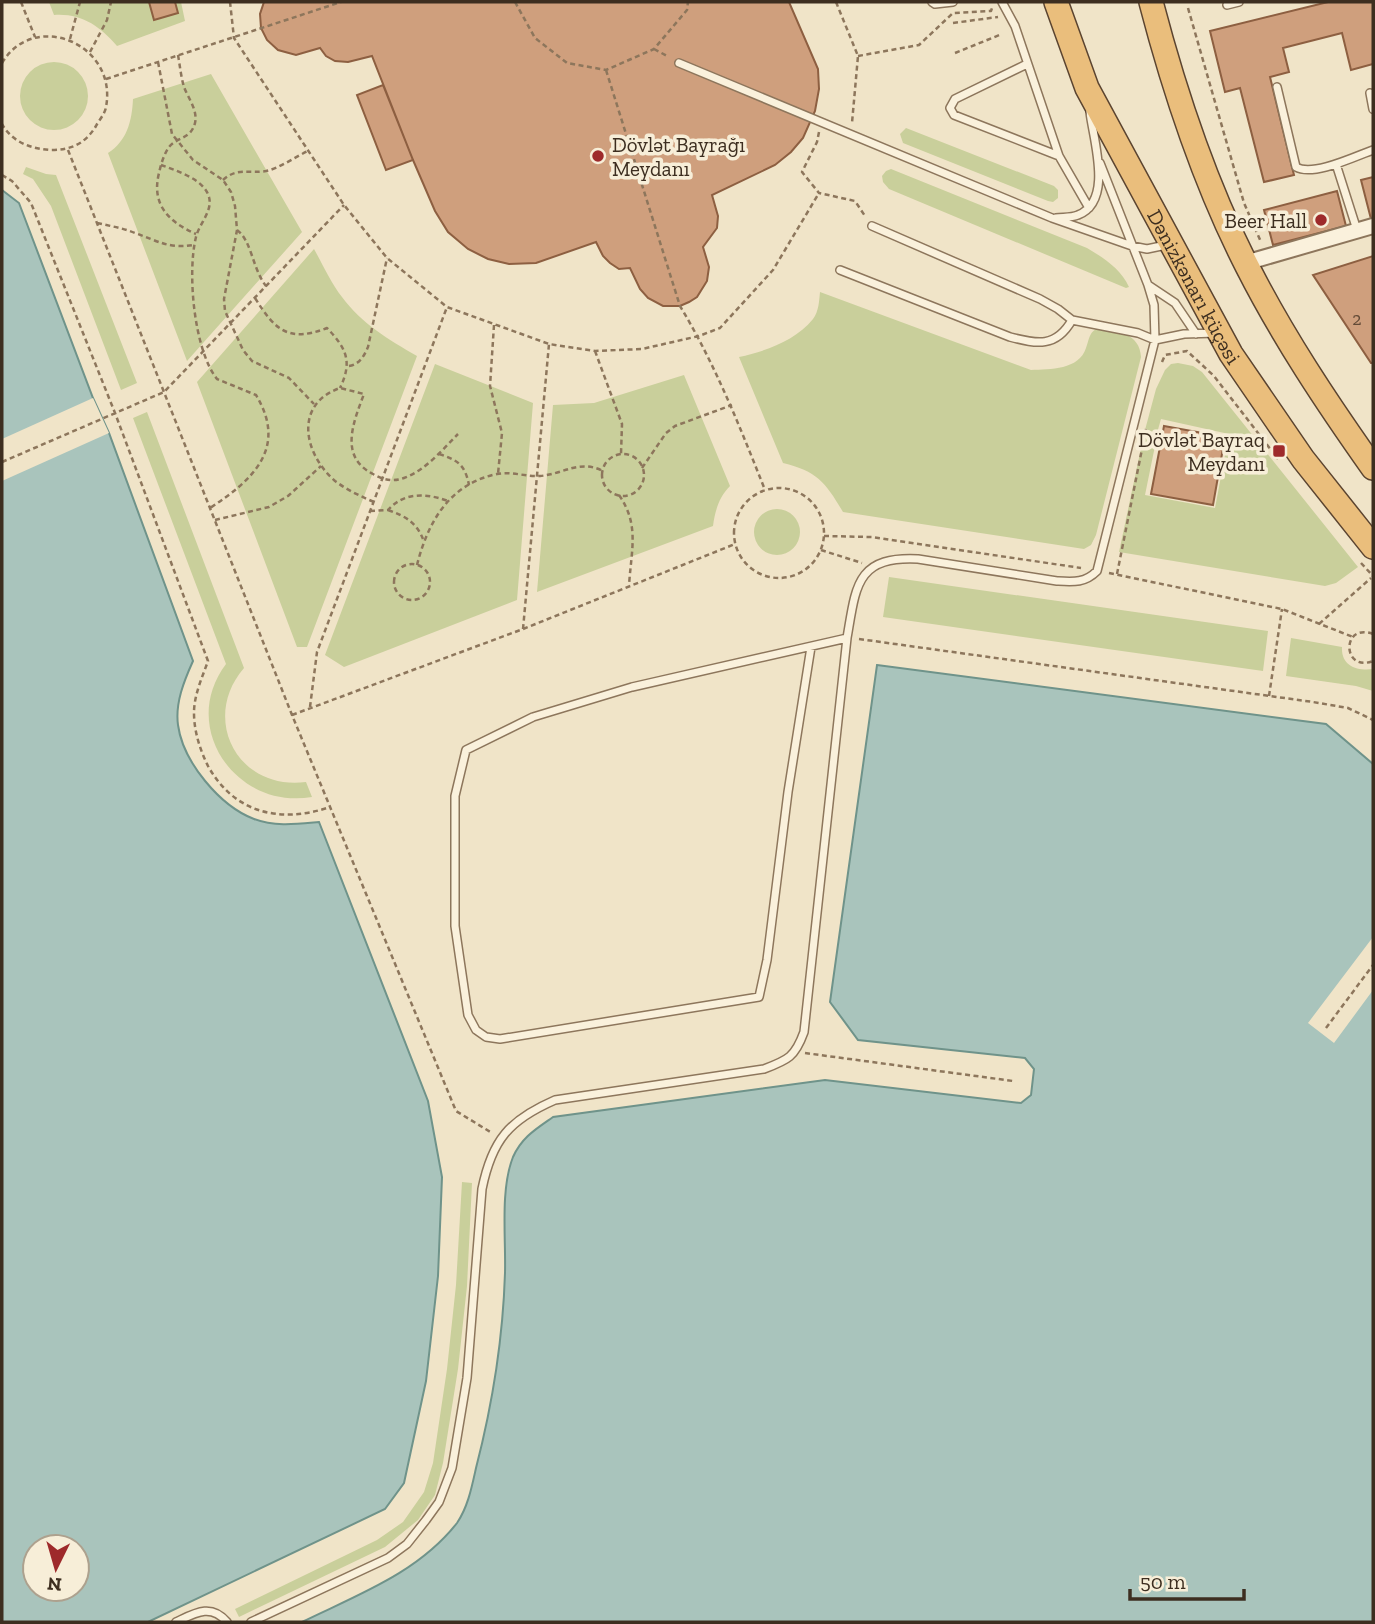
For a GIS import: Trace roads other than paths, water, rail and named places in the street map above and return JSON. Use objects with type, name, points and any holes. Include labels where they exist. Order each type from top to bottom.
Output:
[{"type":"highway","name":"Dənizkənarı küçəsi","points":[[1056,2],[1087,88],[1170,244],[1207,333],[1303,459],[1365,552]]},
{"type":"highway","points":[[1151,2],[1194,140],[1245,263],[1335,414],[1373,468]]},
{"type":"street","points":[[1245,263],[1270,258],[1373,226]]},
{"type":"lane","points":[[932,2],[953,2]]},
{"type":"lane","points":[[1002,2],[1015,26],[1059,156],[1089,208]]},
{"type":"lane","points":[[1227,5],[1239,2]]},
{"type":"lane","points":[[679,62],[1052,218],[1132,246],[1147,249],[1170,244]]},
{"type":"lane","points":[[1027,64],[956,99],[950,108],[954,114],[1059,156]]},
{"type":"lane","points":[[1277,87],[1296,167],[1305,170],[1336,164],[1373,150]]},
{"type":"lane","points":[[251,1622],[388,1558],[407,1544],[439,1502],[452,1468],[467,1378],[482,1189],[487,1167],[501,1139],[515,1121],[555,1100],[764,1069],[782,1062],[797,1051],[804,1032],[847,638],[858,585],[867,570],[899,558],[1057,581],[1089,579],[1097,571],[1154,340],[1154,305],[1100,163],[1093,137],[1087,88]]},
{"type":"lane","points":[[1370,93],[1373,109]]},
{"type":"lane","points":[[1052,218],[1078,215],[1089,208],[1097,191],[1100,163]]},
{"type":"lane","points":[[1336,164],[1357,230]]},
{"type":"lane","points":[[872,226],[1040,299],[1072,320],[1129,330],[1154,340],[1207,333]]},
{"type":"lane","points":[[840,270],[1034,344],[1055,338],[1065,331],[1072,320]]},
{"type":"lane","points":[[1148,285],[1175,303],[1207,333]]},
{"type":"lane","points":[[811,647],[788,792],[767,961],[759,997],[500,1039],[485,1037],[476,1030],[468,1015],[455,926],[454,796],[466,750],[533,717],[619,691],[847,638]]},
{"type":"lane","points":[[176,1622],[201,1611],[220,1614],[227,1622]]},
{"type":"water","points":[[2,190],[19,203],[93,398],[109,433],[193,661],[178,709],[178,725],[187,753],[205,781],[241,813],[270,823],[319,822],[428,1101],[442,1177],[438,1276],[426,1381],[404,1483],[385,1509],[148,1622],[2,1622]]},
{"type":"water","points":[[877,665],[1326,724],[1373,764],[1373,1622],[302,1622],[386,1581],[424,1556],[457,1523],[464,1510],[487,1420],[496,1371],[504,1297],[505,1199],[509,1170],[521,1144],[553,1117],[825,1080],[1021,1103],[1031,1095],[1034,1069],[1025,1058],[858,1040],[830,1002]]},
{"type":"place","name":"Dövlət Bayrağı Meydanı","points":[[598,156]]},
{"type":"place","name":"Beer Hall","points":[[1321,220]]},
{"type":"place","name":"Dövlət Bayraq Meydanı","points":[[1279,451]]}]
